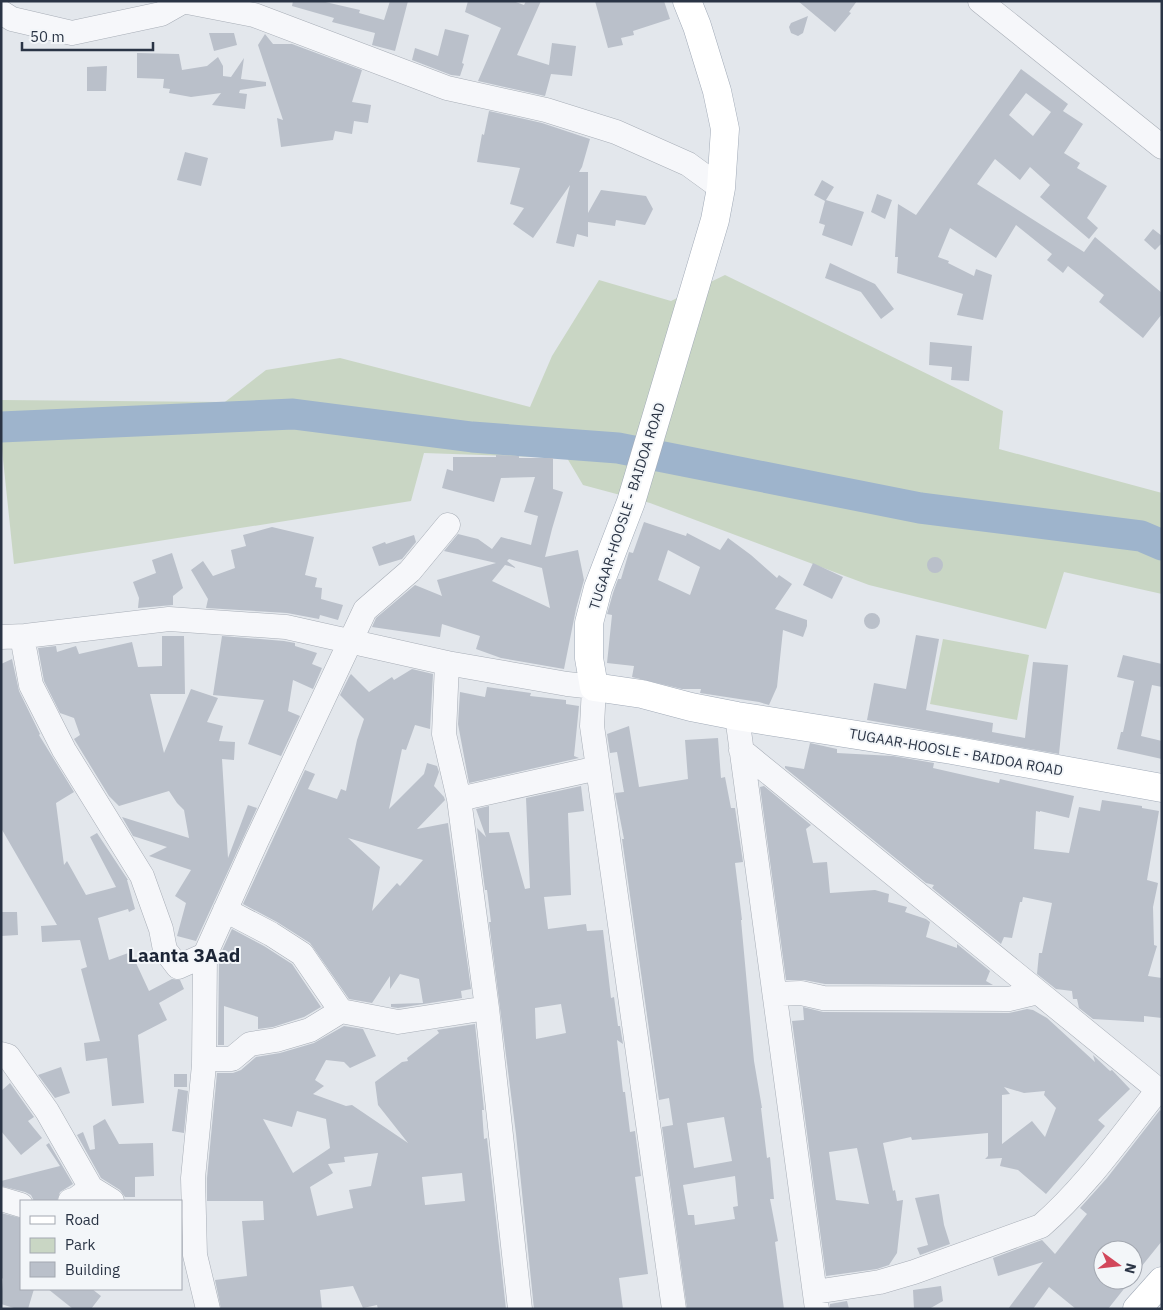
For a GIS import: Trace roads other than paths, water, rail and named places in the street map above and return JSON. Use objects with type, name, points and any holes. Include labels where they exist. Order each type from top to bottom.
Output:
[{"type":"main road","name":"TUGAAR-HOOSLE - BAIDOA ROAD","points":[[687,1],[698,26],[717,91],[725,129],[721,188],[715,220],[631,502],[598,588],[590,623],[589,658],[594,687],[642,694],[736,716],[952,750],[1162,788]]},
{"type":"main road","points":[[1137,1309],[1162,1282]]},
{"type":"street","points":[[5,17],[72,33],[161,14],[183,1],[254,15],[447,88],[546,110],[616,132],[688,164],[721,188]]},
{"type":"street","points":[[980,1],[1162,147]]},
{"type":"street","points":[[208,1309],[188,1255],[204,1060],[205,955],[365,610],[410,571],[448,525]]},
{"type":"street","points":[[1,637],[25,636],[170,619],[286,627],[447,663],[594,687],[592,726],[674,1309]]},
{"type":"street","points":[[25,636],[24,646],[31,684],[67,756],[142,876],[165,950],[178,967],[205,955]]},
{"type":"street","points":[[447,663],[444,734],[459,799],[487,1008],[520,1309]]},
{"type":"street","points":[[736,716],[816,1300],[914,1272],[1041,1226],[1056,1213],[1160,1092],[741,750]]},
{"type":"street","points":[[459,799],[598,768]]},
{"type":"street","points":[[225,910],[271,934],[302,954],[341,1012]]},
{"type":"street","points":[[775,994],[801,993],[823,998],[1009,999],[1038,992]]},
{"type":"street","points":[[204,1060],[232,1059],[250,1044],[276,1040],[310,1030],[341,1012],[398,1022],[487,1008]]},
{"type":"street","points":[[1,1054],[8,1056],[48,1111],[91,1188],[110,1200]]},
{"type":"street","points":[[73,1200],[91,1188]]},
{"type":"street","points":[[1,1199],[20,1205]]},
{"type":"waterway","points":[[1,427],[293,414],[472,437],[618,448],[920,508],[1141,536],[1162,545]]},
{"type":"district","name":"Laanta 3Aad","points":[[184,955]]}]
